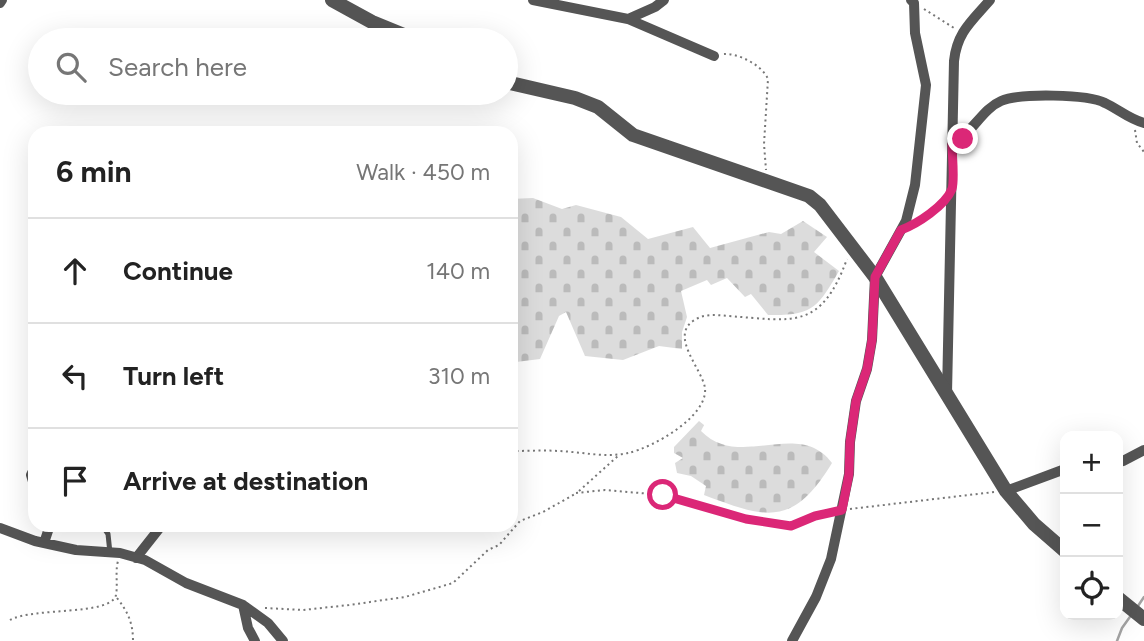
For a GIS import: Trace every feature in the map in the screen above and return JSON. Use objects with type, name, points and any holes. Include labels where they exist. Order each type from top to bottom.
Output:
[{"type":"street","points":[[332,0],[387,28]]},
{"type":"street","points":[[533,0],[628,19],[714,56]]},
{"type":"street","points":[[628,19],[664,0]]},
{"type":"street","points":[[947,394],[956,44],[964,29],[990,0]]},
{"type":"street","points":[[792,641],[816,597],[831,559],[849,474],[856,401],[867,369],[872,340],[875,277],[906,221],[915,185],[926,85],[915,33],[912,1]]},
{"type":"street","points":[[518,85],[575,98],[598,107],[633,135],[809,196],[820,205],[875,277],[1006,491],[1034,524],[1060,547]]},
{"type":"street","points":[[952,144],[963,139],[1001,101],[1037,96],[1083,97],[1103,101],[1138,121]]},
{"type":"street","points":[[1123,461],[1144,450]]},
{"type":"street","points":[[1006,491],[1060,471]]},
{"type":"street","points":[[0,528],[44,543],[145,560],[186,583],[245,606],[268,623],[283,641]]},
{"type":"street","points":[[44,543],[48,532]]},
{"type":"street","points":[[136,558],[156,532]]},
{"type":"street","points":[[245,606],[248,628],[255,641]]},
{"type":"lane","points":[[107,532],[115,553]]},
{"type":"path","points":[[912,1],[951,24],[956,29],[956,44]]},
{"type":"path","points":[[714,56],[729,54],[742,57],[766,74],[768,79],[764,144],[767,182]]},
{"type":"path","points":[[1138,121],[1137,143],[1144,152]]},
{"type":"path","points":[[901,230],[916,224],[938,206],[952,188]]},
{"type":"path","points":[[518,451],[621,454],[649,446],[684,425],[705,396],[705,386],[684,337],[687,326],[707,314],[793,319],[810,313],[825,304],[835,288],[850,246]]},
{"type":"path","points":[[518,523],[576,493],[621,454]]},
{"type":"path","points":[[576,493],[605,490],[663,495],[746,519],[791,526],[815,516],[842,510],[1006,491]]},
{"type":"path","points":[[245,606],[303,610],[405,597],[453,583],[488,550],[499,545],[510,532]]},
{"type":"path","points":[[115,553],[116,596],[127,611],[133,626],[132,641]]},
{"type":"path","points":[[10,620],[38,611],[100,608],[116,596]]},
{"type":"green space","points":[[533,198],[562,209],[576,205],[621,217],[648,239],[693,227],[710,248],[769,232],[781,234],[803,221],[827,237],[814,252],[839,271],[812,307],[795,314],[783,315],[768,315],[751,294],[745,297],[727,278],[711,285],[707,280],[681,291],[687,317],[682,332],[682,349],[659,346],[623,360],[585,356],[566,312],[559,316],[540,359],[518,362],[518,199]]},
{"type":"green space","points":[[699,421],[704,425],[701,431],[716,442],[733,447],[803,445],[818,450],[832,463],[818,484],[791,508],[762,512],[726,503],[704,495],[706,486],[691,476],[677,473],[675,463],[683,458],[674,453],[674,447]]},
{"type":"waterway","points":[[1138,606],[1144,597]]},
{"type":"waterway","points":[[1117,641],[1132,614]]},
{"type":"route","points":[[663,495],[746,519],[791,526],[834,510],[842,510],[849,474],[856,401],[867,369],[872,340],[875,277],[901,230],[916,224],[938,206],[952,188],[952,144],[963,139]]}]
